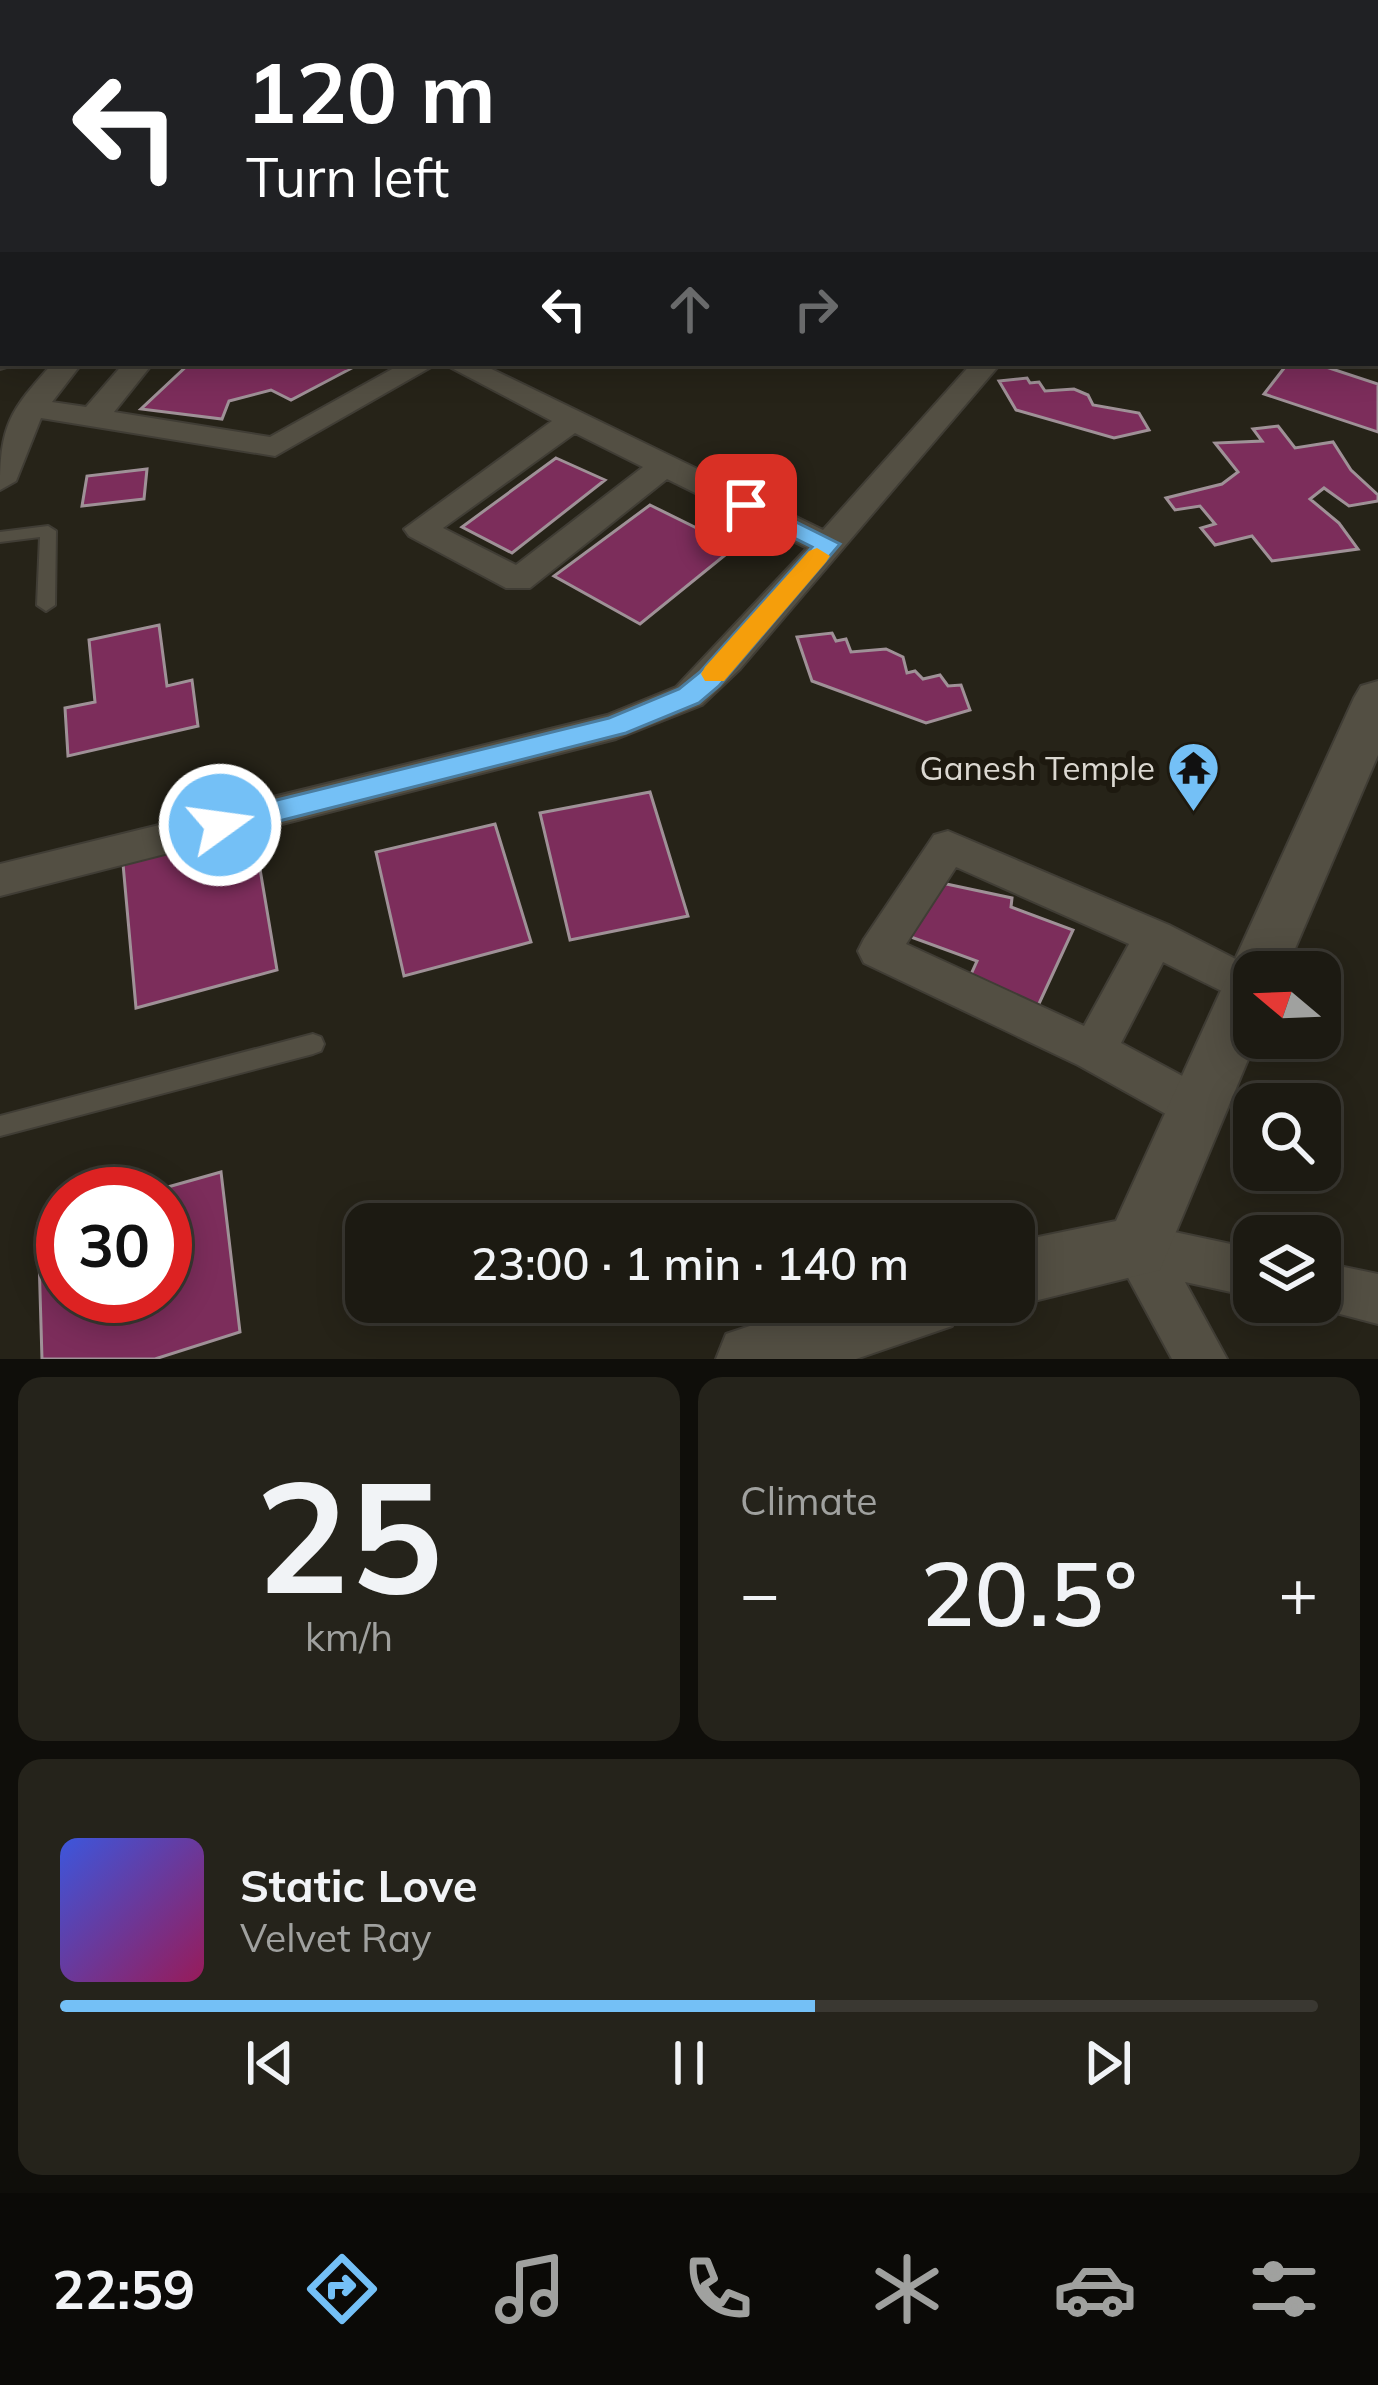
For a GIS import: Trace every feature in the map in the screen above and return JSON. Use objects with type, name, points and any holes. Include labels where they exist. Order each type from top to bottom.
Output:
[{"type":"street","points":[[0,481],[29,407],[65,366]]},
{"type":"street","points":[[94,416],[136,366]]},
{"type":"street","points":[[367,366],[393,381]]},
{"type":"street","points":[[29,407],[275,447],[419,366]]},
{"type":"street","points":[[462,366],[565,426],[828,544]]},
{"type":"street","points":[[0,880],[616,726],[662,710],[710,679],[983,366]]},
{"type":"street","points":[[565,426],[420,529],[518,580],[658,471]]},
{"type":"street","points":[[1266,951],[1367,736]]},
{"type":"street","points":[[1198,1108],[1094,1052],[879,951],[948,846],[1233,971]]},
{"type":"street","points":[[1094,1052],[1154,937]]},
{"type":"street","points":[[1137,1249],[1233,1026]]},
{"type":"street","points":[[1137,1249],[1201,1359]]},
{"type":"street","points":[[1035,1270],[1137,1249],[1233,1269]]},
{"type":"street","points":[[1341,1292],[1378,1300]]},
{"type":"street","points":[[752,1359],[863,1323]]},
{"type":"lane","points":[[0,537],[48,531],[46,605]]},
{"type":"lane","points":[[0,1126],[313,1044]]},
{"type":"building","points":[[187,366],[350,369],[291,400],[271,390],[229,401],[222,419],[141,409]]},
{"type":"building","points":[[1286,366],[1323,366],[1378,384],[1378,432],[1264,394]]},
{"type":"building","points":[[1027,378],[1030,383],[1039,382],[1045,391],[1074,389],[1088,395],[1093,405],[1139,413],[1149,430],[1114,438],[1016,410],[999,381]]},
{"type":"building","points":[[1278,426],[1295,448],[1333,442],[1351,470],[1378,495],[1378,501],[1349,506],[1324,488],[1310,499],[1339,523],[1358,549],[1272,561],[1252,536],[1215,545],[1201,528],[1215,524],[1200,506],[1175,510],[1166,498],[1222,484],[1238,472],[1215,443],[1262,441],[1253,429]]},
{"type":"building","points":[[556,458],[605,480],[512,553],[462,527]]},
{"type":"building","points":[[147,469],[144,499],[82,506],[87,476]]},
{"type":"building","points":[[650,505],[735,547],[640,624],[554,576]]},
{"type":"building","points":[[159,625],[167,686],[192,680],[198,726],[68,756],[65,708],[95,702],[89,640]]},
{"type":"building","points":[[832,633],[836,641],[846,639],[851,652],[886,649],[903,657],[907,673],[915,671],[923,679],[940,675],[948,686],[961,685],[970,710],[926,723],[812,681],[797,637]]},
{"type":"building","points":[[650,792],[688,916],[570,940],[540,813]]},
{"type":"building","points":[[495,824],[531,942],[404,976],[376,852]]},
{"type":"building","points":[[199,845],[204,883],[260,869],[277,970],[136,1008],[123,864]]},
{"type":"building","points":[[937,882],[1012,898],[1011,907],[1073,930],[1037,1008],[968,981],[977,961],[900,933]]},
{"type":"building","points":[[221,1172],[240,1332],[155,1359],[42,1359],[41,1323],[192,1323],[192,1180]]},
{"type":"slow traffic","points":[[714,674],[817,556]]},
{"type":"place","name":"Ganesh Temple","points":[[1194,814]]},
{"type":"route","points":[[220,825],[616,726],[689,696],[710,679],[828,544],[746,505]]}]
